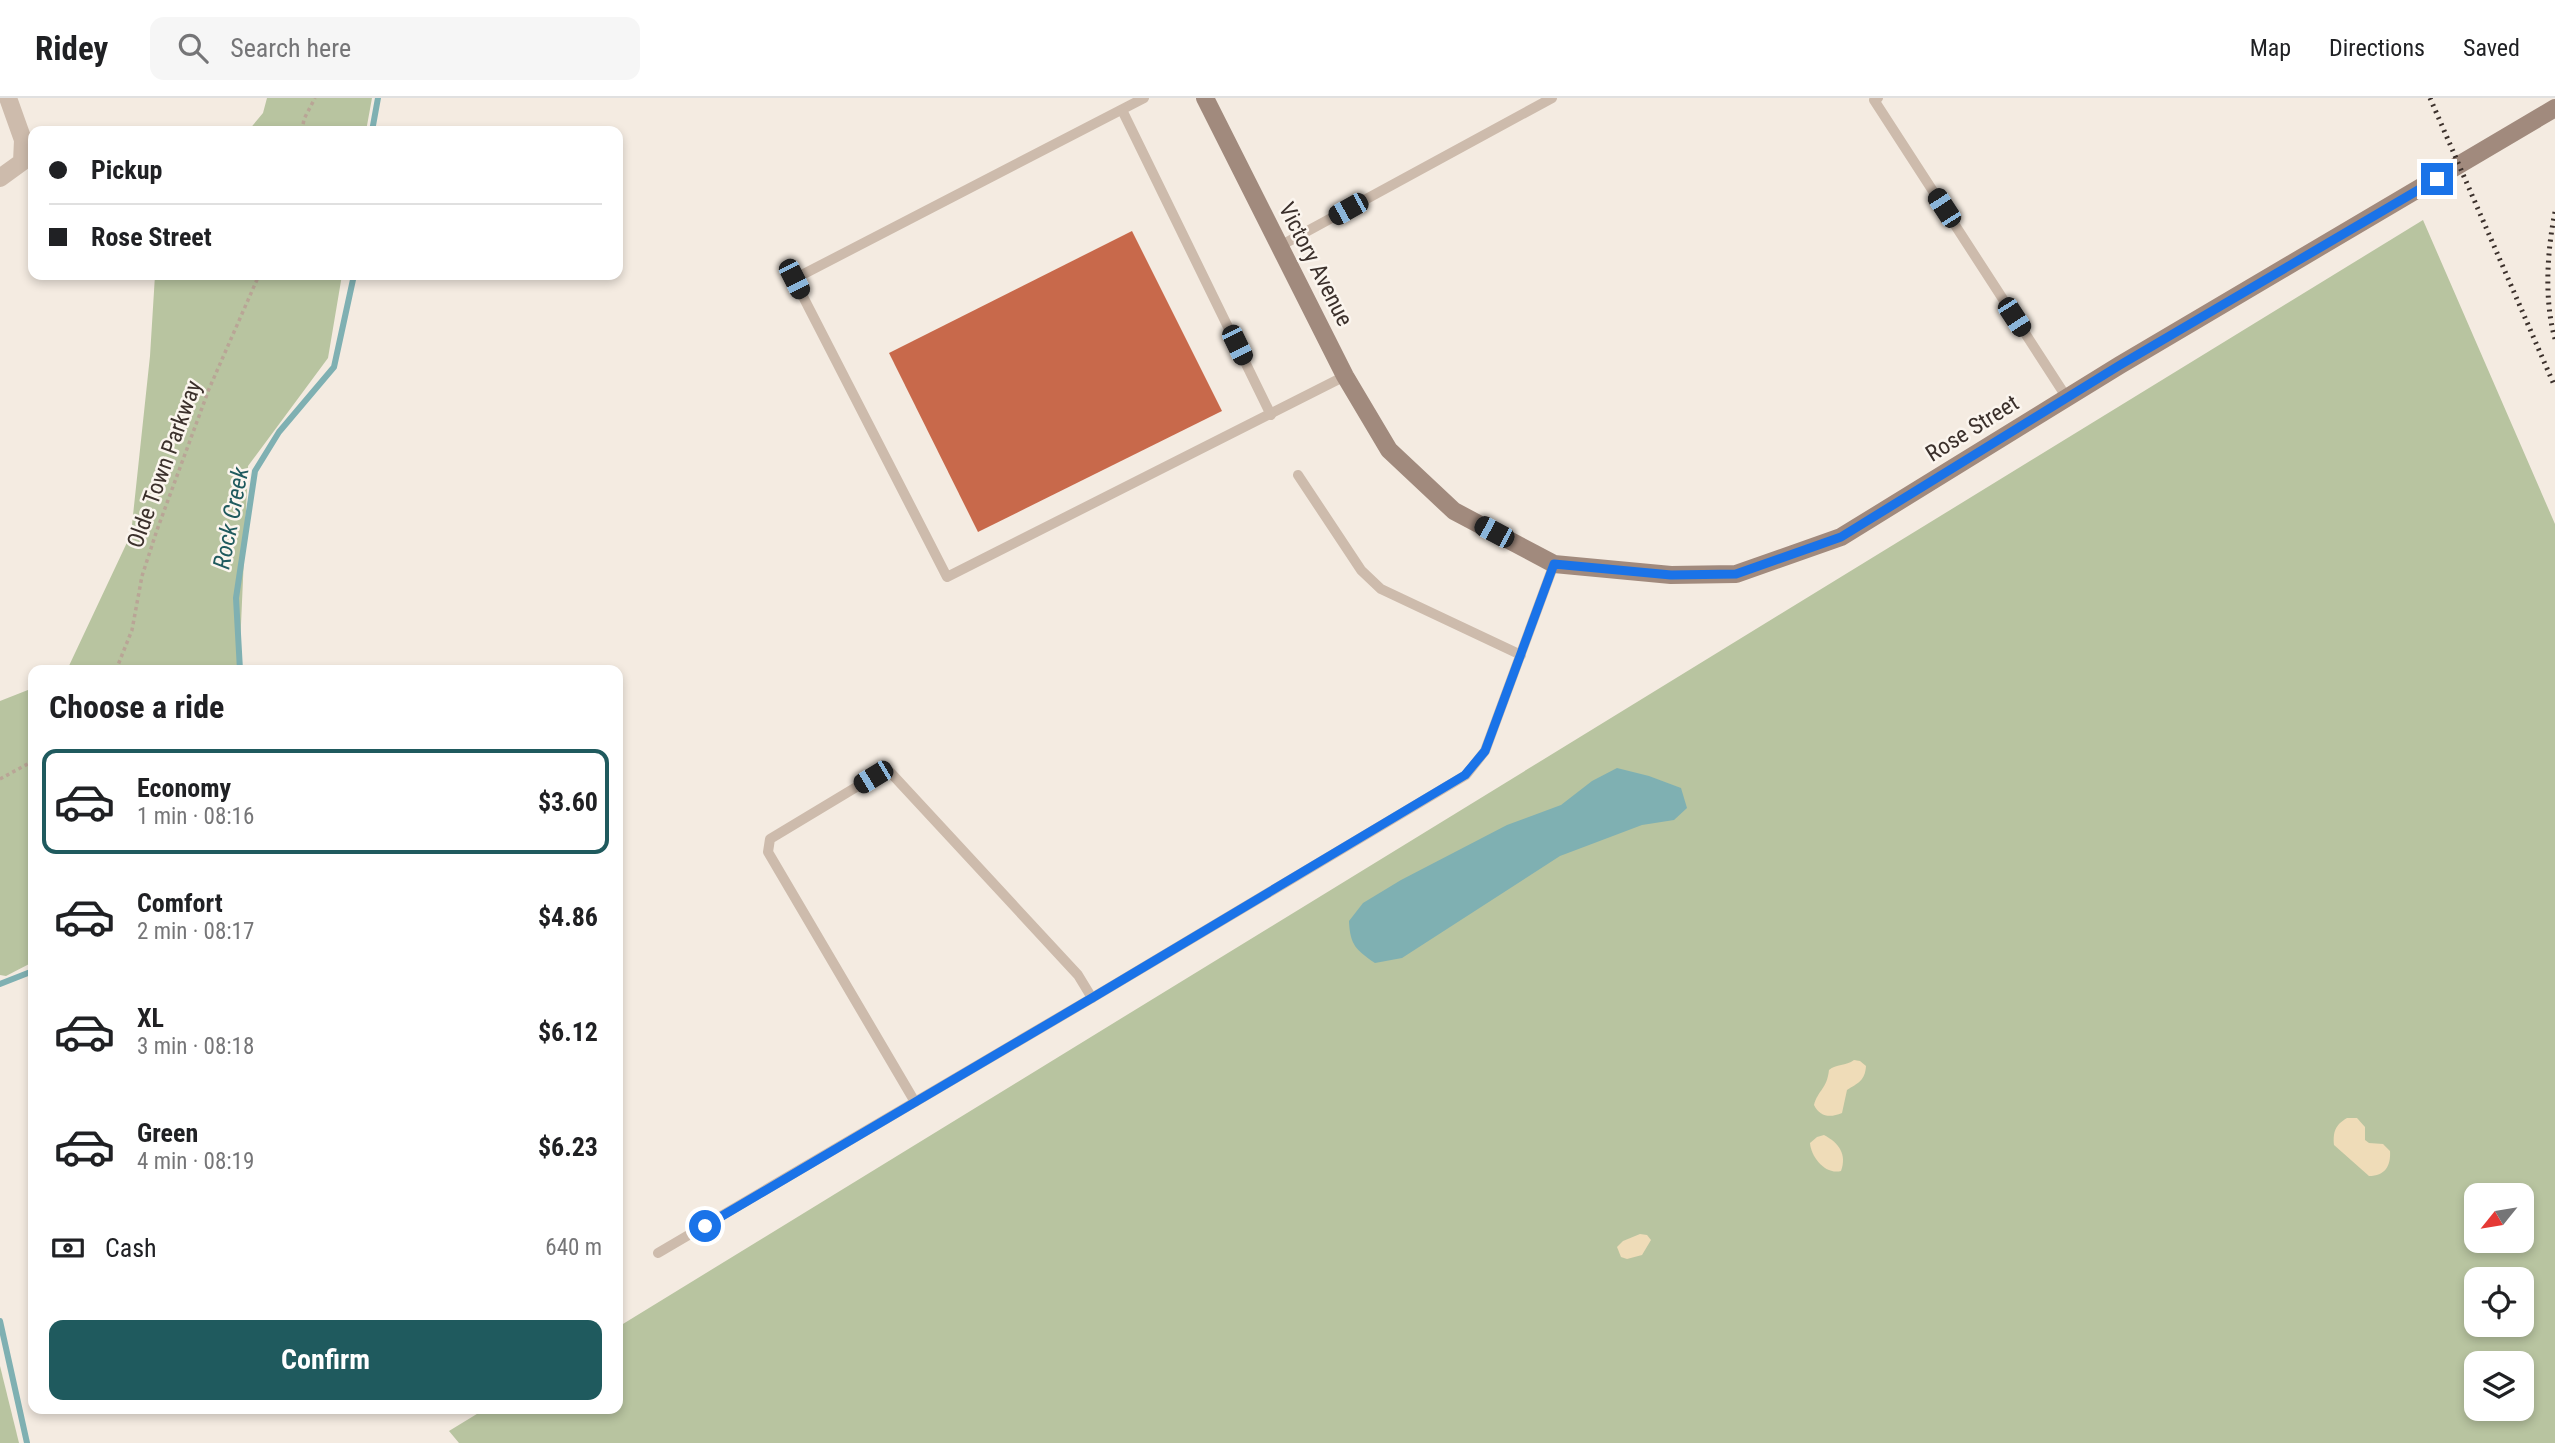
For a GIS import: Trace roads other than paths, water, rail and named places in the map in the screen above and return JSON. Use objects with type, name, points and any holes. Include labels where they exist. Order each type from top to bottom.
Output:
[{"type":"street","name":"Victory Avenue","points":[[1205,98],[1345,376],[1390,450]]},
{"type":"street","points":[[0,178],[22,162],[23,140],[11,103]]},
{"type":"street","name":"Rose Street","points":[[1390,450],[1454,511],[1554,564],[1671,575],[1736,574],[1841,537],[2067,398],[2555,108]]},
{"type":"lane","points":[[1144,98],[794,279],[947,578],[1345,376]]},
{"type":"lane","points":[[1280,246],[1552,98]]},
{"type":"lane","points":[[1875,99],[2067,398]]},
{"type":"lane","points":[[1122,110],[1271,415]]},
{"type":"lane","points":[[1298,475],[1361,570],[1381,589],[1521,654]]},
{"type":"lane","points":[[658,1253],[1465,775],[1485,751],[1554,564]]},
{"type":"lane","points":[[915,1102],[768,852],[770,839],[873,777],[890,772],[1078,975],[1092,998]]},
{"type":"water","points":[[1617,768],[1681,788],[1687,808],[1674,820],[1642,825],[1560,856],[1402,958],[1375,963],[1355,946],[1349,921],[1363,903],[1401,880],[1507,825],[1561,805],[1592,781]]},
{"type":"waterway","name":"Rock Creek","points":[[373,126],[378,98]]},
{"type":"waterway","name":"Rock Creek","points":[[240,665],[236,598],[255,471],[279,432],[334,367],[353,280]]},
{"type":"waterway","name":"Rock Creek","points":[[0,984],[28,973]]},
{"type":"waterway","name":"Rock Creek","points":[[0,1321],[27,1443]]},
{"type":"railway","points":[[2430,98],[2555,387]]},
{"type":"railway","points":[[2555,212],[2548,276],[2549,308],[2555,339]]}]
